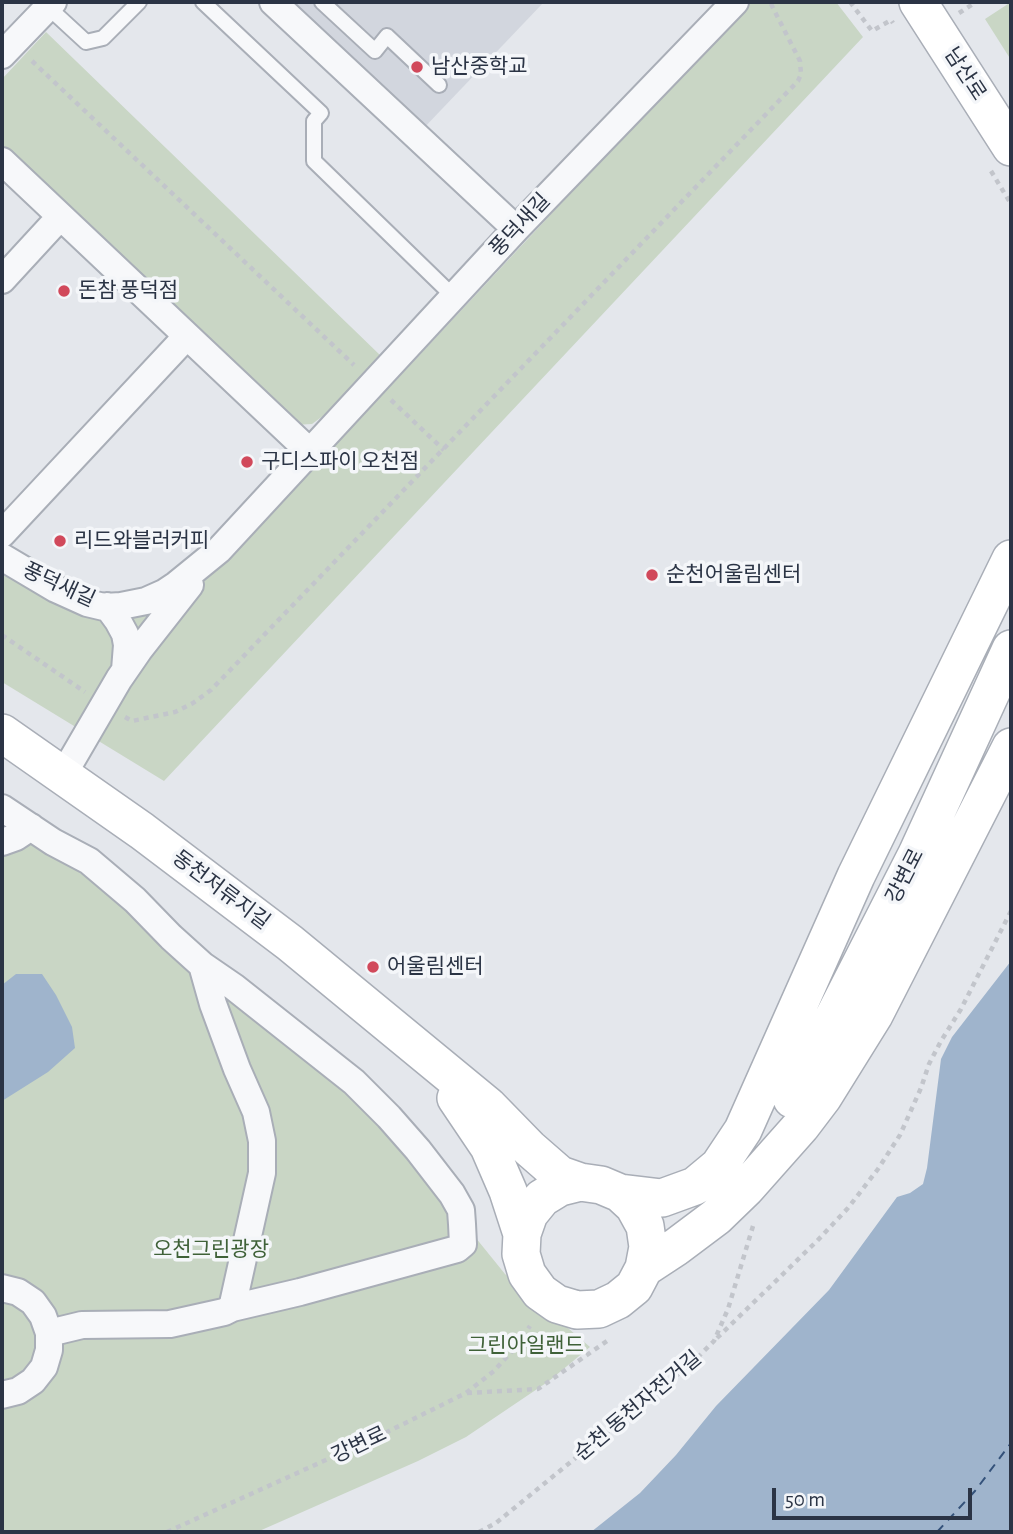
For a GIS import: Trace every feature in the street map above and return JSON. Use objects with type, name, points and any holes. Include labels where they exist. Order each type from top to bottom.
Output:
[{"type":"main road","name":"남산로","points":[[907,15],[1000,158]]},
{"type":"main road","points":[[739,1192],[743,1130],[856,876],[1011,559]]},
{"type":"main road","name":"강변로","points":[[739,1192],[792,1099],[917,854],[1011,649]]},
{"type":"main road","name":"동천저류지길","points":[[2,733],[142,831],[290,943],[488,1106],[560,1175],[580,1182]]},
{"type":"main road","points":[[645,1268],[716,1217],[801,1126],[823,1097],[874,1015],[1011,747]]},
{"type":"main road","points":[[430,1059],[489,1147],[508,1191],[522,1234]]},
{"type":"main road","points":[[620,1193],[634,1206],[645,1226],[648,1247],[645,1268],[634,1287],[618,1300],[599,1309],[577,1310],[557,1304],[540,1292],[533,1283],[527,1274],[521,1254],[522,1234],[529,1214],[542,1198],[559,1187],[580,1182],[601,1185],[620,1193],[662,1198],[695,1186],[739,1192]]},
{"type":"street","points":[[273,2],[516,229]]},
{"type":"street","name":"풍덕새길","points":[[2,557],[87,603],[121,606],[146,601],[164,593],[219,550],[516,229],[735,2]]},
{"type":"street","points":[[7,49],[50,4]]},
{"type":"street","points":[[2,161],[310,452]]},
{"type":"street","points":[[2,280],[60,216]]},
{"type":"street","points":[[2,534],[186,337]]},
{"type":"street","points":[[63,775],[125,670],[164,616],[219,550]]},
{"type":"street","points":[[107,606],[125,634],[125,670]]},
{"type":"street","points":[[2,808],[53,842],[89,861],[110,877],[202,965],[354,1082],[404,1133],[452,1194],[461,1210],[463,1244],[457,1249],[170,1324],[82,1325],[49,1333]]},
{"type":"street","points":[[2,842],[16,838],[31,827]]},
{"type":"street","points":[[202,965],[213,1004],[256,1112],[262,1141],[262,1173],[232,1308]]},
{"type":"street","points":[[2,1289],[18,1292],[33,1302],[43,1316],[49,1333],[49,1350],[44,1367],[33,1381],[19,1391],[2,1395]]},
{"type":"lane","points":[[50,4],[86,42],[103,38],[139,2]]},
{"type":"lane","points":[[202,2],[321,113],[314,121],[314,161],[453,296]]},
{"type":"lane","points":[[322,2],[375,51],[387,36],[439,85]]},
{"type":"path","points":[[2,635],[104,705],[132,721],[175,712],[211,690],[798,81],[801,74],[800,61],[770,2]]},
{"type":"path","points":[[850,2],[872,31],[891,20],[907,15]]},
{"type":"path","points":[[7,49],[444,450]]},
{"type":"path","points":[[1000,158],[1011,204]]},
{"type":"path","points":[[714,1341],[817,1241],[848,1208],[878,1169],[900,1135],[929,1064],[961,1009],[1011,911]]},
{"type":"path","name":"순천 동천자전거길","points":[[479,1532],[496,1523],[517,1506],[693,1362],[714,1341],[728,1309],[739,1192]]},
{"type":"path","name":"강변로","points":[[167,1532],[381,1435],[466,1393],[494,1371],[530,1326]]},
{"type":"shaded area","name":"남산중학교","points":[[284,2],[544,2],[421,131]]},
{"type":"green space","points":[[749,2],[836,2],[863,37],[164,781],[2,682],[2,569],[63,604],[199,583],[231,557]]},
{"type":"green space","points":[[1011,2],[1011,60],[985,19]]},
{"type":"green space","points":[[46,32],[381,356],[327,413],[312,424],[294,425],[2,153],[2,79]]},
{"type":"green space","name":"오천그린광장","points":[[2,821],[106,890],[345,1086],[437,1190],[505,1274],[590,1347],[549,1381],[466,1437],[257,1532],[2,1532]]},
{"type":"water","points":[[1011,961],[1011,1532],[591,1532],[640,1493],[676,1455],[716,1406],[829,1290],[897,1197],[910,1193],[923,1184],[941,1059],[952,1037]]},
{"type":"water","points":[[16,974],[42,974],[72,1027],[75,1048],[48,1072],[2,1101],[2,985]]},
{"type":"ferry route","points":[[937,1532],[975,1491],[1011,1443]]},
{"type":"place","name":"남산중학교","points":[[417,67]]},
{"type":"place","name":"돈참 풍덕점","points":[[64,291]]},
{"type":"place","name":"구디스파이 오천점","points":[[247,462]]},
{"type":"place","name":"리드와블러커피","points":[[60,541]]},
{"type":"place","name":"순천어울림센터","points":[[652,575]]},
{"type":"place","name":"어울림센터","points":[[373,967]]},
{"type":"park label","name":"그린아일랜드","points":[[526,1346]]}]
